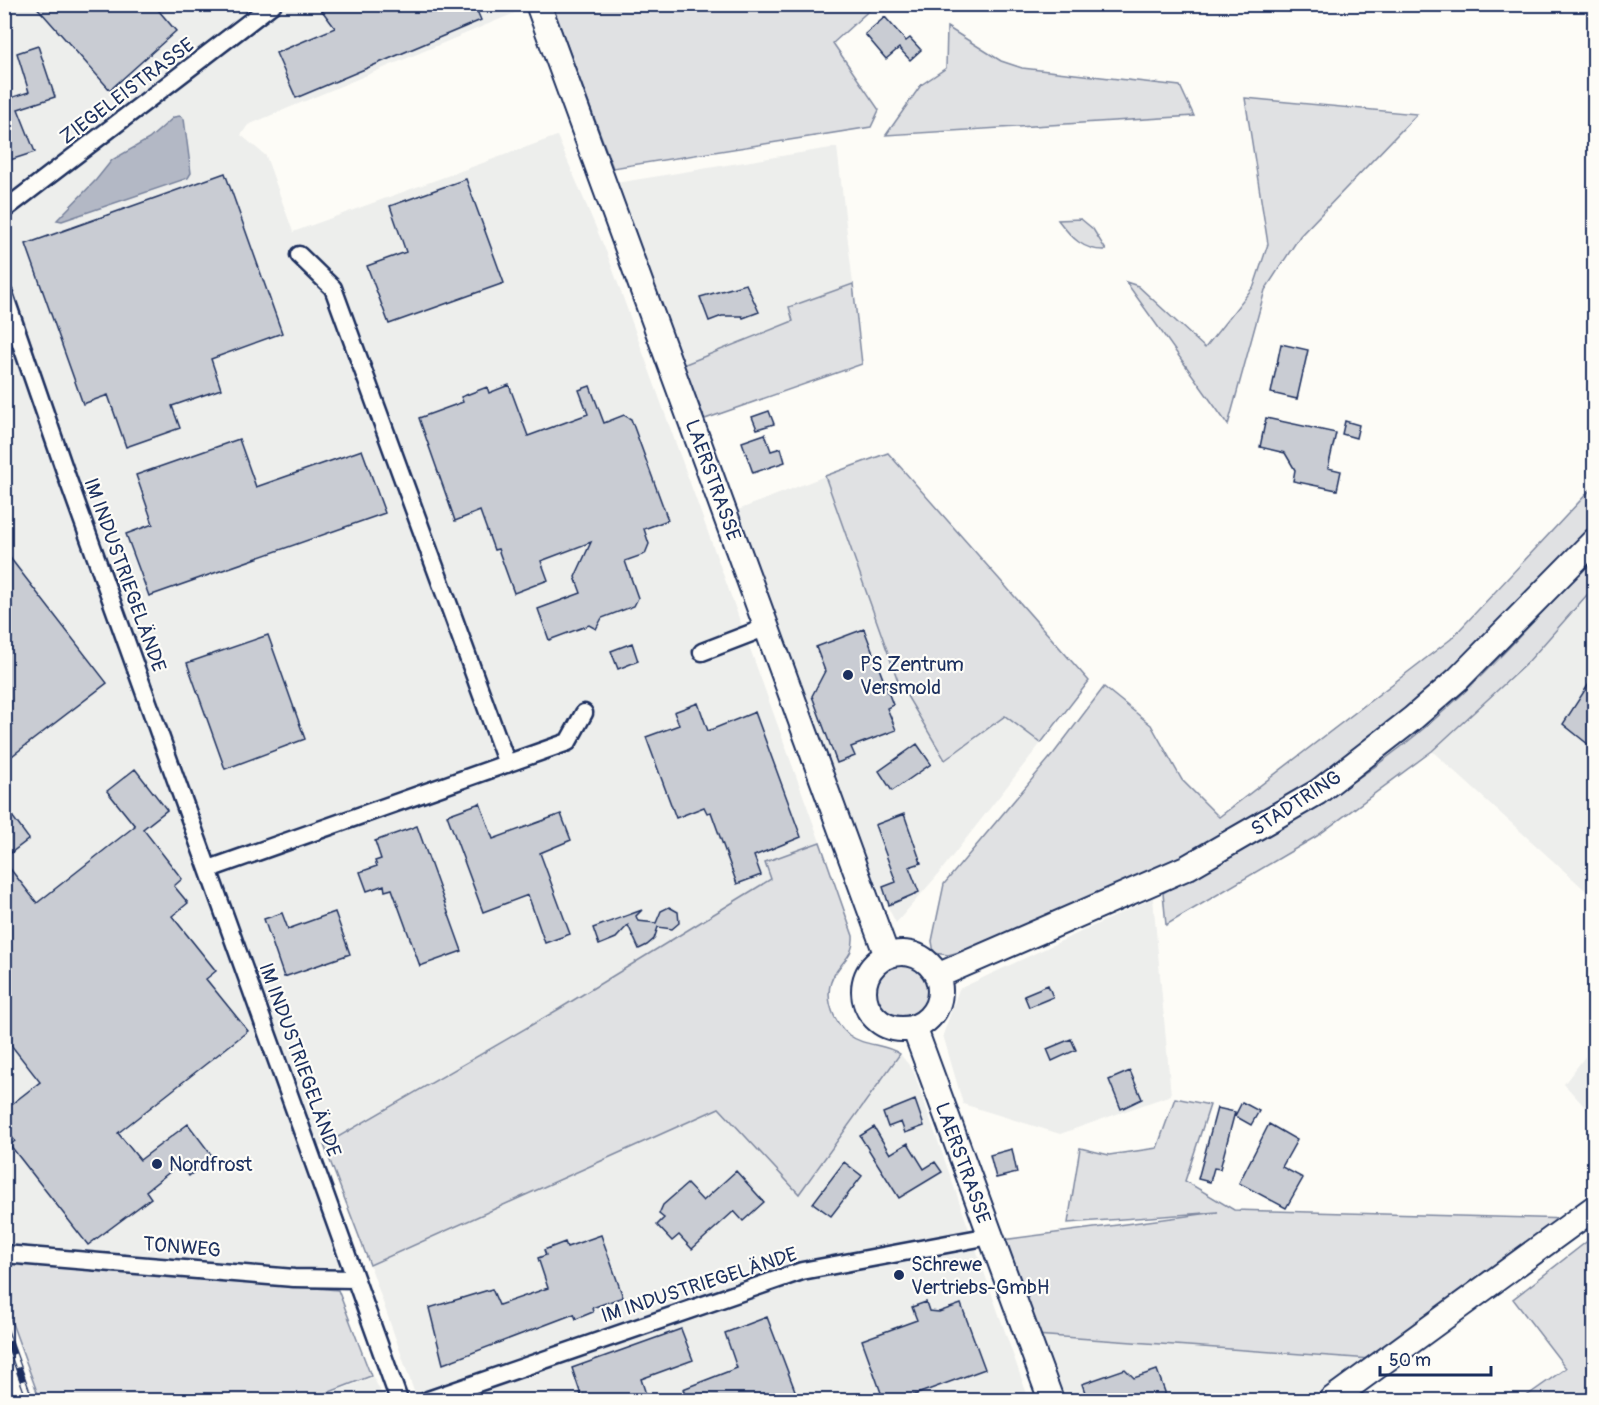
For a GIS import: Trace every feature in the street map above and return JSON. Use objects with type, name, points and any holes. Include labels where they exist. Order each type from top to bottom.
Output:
[{"type":"main road","name":"LAERSTRASSE","points":[[538,4],[887,956]]},
{"type":"main road","name":"STADTRING","points":[[937,976],[1188,867],[1318,792],[1412,719],[1458,679],[1594,541]]},
{"type":"main road","points":[[906,953],[922,958],[937,976],[939,994],[936,1007],[927,1019],[914,1027],[893,1028],[874,1017],[868,1008],[864,985],[868,973],[876,963],[887,956],[906,953]]},
{"type":"main road","name":"LAERSTRASSE","points":[[914,1027],[1051,1401]]},
{"type":"main road","points":[[1331,1401],[1594,1208]]},
{"type":"street","name":"ZIEGELEISTRASSE","points":[[4,210],[273,4]]},
{"type":"street","points":[[299,255],[333,288],[507,764]]},
{"type":"street","name":"IM INDUSTRIEGELÄNDE","points":[[4,294],[399,1401]]},
{"type":"street","points":[[702,652],[767,627]]},
{"type":"street","points":[[209,869],[568,742],[584,713]]},
{"type":"street","name":"IM INDUSTRIEGELÄNDE","points":[[428,1401],[802,1271],[990,1236]]},
{"type":"street","name":"TONWEG","points":[[4,1254],[294,1278],[355,1279]]},
{"type":"shaded area","points":[[4,5],[515,5],[517,12],[248,125],[241,135],[266,156],[293,232],[557,136],[608,256],[820,842],[765,862],[771,879],[559,1009],[324,1145],[302,1153],[346,1273],[298,1273],[5,1249]]},
{"type":"shaded area","points":[[552,5],[875,5],[833,43],[879,110],[871,127],[613,168]]},
{"type":"shaded area","points":[[947,27],[1001,61],[1022,68],[1180,86],[1194,116],[886,135],[921,85],[946,68]]},
{"type":"shaded area","points":[[1245,98],[1417,114],[1300,236],[1265,290],[1228,425],[1126,282],[1138,286],[1205,348],[1254,286],[1268,244]]},
{"type":"shaded area","points":[[180,116],[184,119],[191,173],[188,178],[62,221],[57,220],[112,160],[149,139],[174,117]]},
{"type":"shaded area","points":[[837,147],[853,284],[789,307],[793,321],[683,365],[616,183]]},
{"type":"shaded area","points":[[1081,219],[1093,229],[1106,250],[1091,248],[1078,242],[1058,220]]},
{"type":"shaded area","points":[[853,284],[862,364],[705,419],[683,365],[793,321],[789,307]]},
{"type":"shaded area","points":[[888,453],[1089,681],[1041,743],[1005,716],[945,760],[898,681],[825,476]]},
{"type":"shaded area","points":[[825,476],[898,681],[946,760],[1005,715],[1041,743],[936,877],[896,923],[875,882],[852,825],[738,510]]},
{"type":"shaded area","points":[[1594,486],[1594,522],[1537,585],[1454,669],[1371,740],[1245,825],[1138,878],[970,949],[948,955],[934,953],[932,941],[944,884],[1054,753],[1104,687],[1151,725],[1182,780],[1219,817],[1451,639]]},
{"type":"shaded area","points":[[1594,555],[1594,587],[1528,662],[1432,751],[1317,836],[1166,925],[1163,893],[1300,815],[1398,749],[1473,684]]},
{"type":"shaded area","points":[[1594,589],[1594,898],[1432,751],[1528,662]]},
{"type":"shaded area","points":[[820,842],[853,936],[850,952],[832,980],[829,997],[833,1014],[843,1029],[855,1039],[888,1048],[900,1054],[799,1194],[719,1108],[370,1265],[324,1145],[559,1009],[771,879],[765,862]]},
{"type":"shaded area","points":[[1153,898],[1171,1095],[1060,1134],[963,1104],[943,1035],[959,989]]},
{"type":"shaded area","points":[[895,961],[907,961],[923,970],[930,980],[932,992],[930,1004],[923,1014],[907,1023],[895,1023],[884,1018],[875,1009],[870,998],[870,986],[875,975],[884,966]]},
{"type":"shaded area","points":[[1594,1045],[1594,1117],[1564,1084]]},
{"type":"shaded area","points":[[900,1054],[913,1070],[1029,1400],[417,1400],[370,1265],[719,1108],[799,1193]]},
{"type":"shaded area","points":[[1175,1098],[1210,1105],[1185,1181],[1234,1210],[1569,1219],[1371,1359],[1035,1335],[1002,1240],[1218,1212],[1068,1223],[1080,1148],[1109,1155],[1157,1148]]},
{"type":"shaded area","points":[[1594,1236],[1594,1400],[1521,1400],[1566,1368],[1513,1299]]},
{"type":"shaded area","points":[[5,1261],[338,1290],[371,1376],[309,1400],[40,1400],[5,1304]]},
{"type":"shaded area","points":[[1035,1335],[1371,1359],[1313,1400],[1059,1400]]},
{"type":"shaded area","points":[[373,1377],[385,1400],[313,1400]]},
{"type":"building","points":[[34,4],[153,4],[176,31],[110,90]]},
{"type":"building","points":[[317,4],[474,4],[481,20],[296,98],[276,53],[335,28]]},
{"type":"building","points":[[885,17],[906,41],[910,38],[921,50],[910,60],[899,48],[886,59],[865,34]]},
{"type":"building","points":[[38,46],[55,97],[18,109],[35,152],[4,162],[4,100],[29,92],[17,53]]},
{"type":"building","points":[[225,173],[282,333],[211,359],[221,389],[172,406],[180,428],[126,447],[108,395],[83,404],[26,244]]},
{"type":"building","points":[[466,179],[504,283],[389,324],[367,266],[406,252],[390,206]]},
{"type":"building","points":[[746,284],[759,312],[743,318],[742,316],[722,316],[709,321],[700,297]]},
{"type":"building","points":[[1281,344],[1308,350],[1297,399],[1271,393]]},
{"type":"building","points":[[509,385],[528,436],[588,414],[579,390],[590,386],[604,423],[624,415],[631,419],[668,520],[644,529],[649,544],[645,554],[625,561],[638,598],[634,606],[602,618],[596,629],[589,625],[549,640],[538,609],[581,593],[575,577],[591,542],[541,561],[548,580],[514,593],[498,549],[494,550],[480,511],[455,521],[419,418],[463,402],[461,397],[487,387],[489,393]]},
{"type":"building","points":[[769,411],[774,424],[757,429],[752,417]]},
{"type":"building","points":[[1266,418],[1336,433],[1328,468],[1341,471],[1337,490],[1293,481],[1295,470],[1285,453],[1260,447]]},
{"type":"building","points":[[1345,421],[1359,425],[1356,438],[1342,434]]},
{"type":"building","points":[[765,434],[771,451],[781,448],[785,462],[753,473],[742,442]]},
{"type":"building","points":[[239,439],[256,487],[362,450],[385,513],[149,596],[126,534],[153,524],[136,475]]},
{"type":"building","points":[[4,550],[107,683],[4,762]]},
{"type":"building","points":[[864,629],[893,705],[887,708],[896,730],[851,747],[855,756],[837,763],[812,696],[825,671],[816,647]]},
{"type":"building","points":[[268,635],[305,739],[225,769],[187,663]]},
{"type":"building","points":[[632,643],[638,661],[618,669],[611,651]]},
{"type":"building","points":[[1594,676],[1594,749],[1563,724]]},
{"type":"building","points":[[698,703],[708,731],[755,712],[801,837],[754,856],[761,875],[737,884],[711,812],[707,813],[704,807],[676,818],[646,737],[679,725],[674,712]]},
{"type":"building","points":[[917,744],[931,764],[892,791],[879,771]]},
{"type":"building","points":[[135,769],[167,810],[143,829],[182,879],[174,886],[188,903],[172,916],[216,971],[206,979],[248,1031],[118,1133],[140,1160],[188,1124],[213,1157],[189,1176],[181,1163],[146,1191],[151,1198],[88,1245],[10,1145],[15,1141],[4,1128],[4,1110],[40,1082],[4,1036],[4,861],[37,903],[135,826],[107,791]]},
{"type":"building","points":[[480,803],[493,839],[561,814],[571,840],[540,853],[570,934],[545,943],[528,895],[483,912],[447,815]]},
{"type":"building","points":[[4,805],[29,839],[4,858]]},
{"type":"building","points":[[904,814],[921,863],[909,867],[919,892],[889,905],[883,887],[896,882],[875,825]]},
{"type":"building","points":[[417,826],[462,951],[420,966],[392,889],[385,891],[384,885],[367,891],[360,872],[377,866],[375,861],[381,859],[375,841]]},
{"type":"building","points":[[669,907],[678,912],[679,923],[672,929],[658,927],[654,939],[647,945],[639,949],[628,925],[616,938],[599,945],[593,928],[642,910],[636,916],[638,921],[656,923],[661,911]]},
{"type":"building","points":[[335,912],[350,954],[284,977],[264,919],[282,913],[288,929]]},
{"type":"building","points":[[1048,985],[1053,997],[1029,1007],[1024,995]]},
{"type":"building","points":[[1071,1039],[1076,1050],[1052,1061],[1047,1049]]},
{"type":"building","points":[[1130,1071],[1142,1099],[1121,1109],[1109,1080]]},
{"type":"building","points":[[915,1100],[924,1126],[905,1133],[901,1122],[888,1127],[883,1113]]},
{"type":"building","points":[[1242,1102],[1259,1111],[1251,1125],[1235,1116]]},
{"type":"building","points":[[1217,1108],[1235,1112],[1220,1169],[1214,1168],[1210,1182],[1198,1179]]},
{"type":"building","points":[[1269,1124],[1297,1140],[1282,1167],[1303,1178],[1286,1208],[1239,1183]]},
{"type":"building","points":[[874,1127],[890,1154],[908,1143],[924,1169],[935,1162],[942,1172],[899,1198],[860,1136]]},
{"type":"building","points":[[1012,1149],[1017,1173],[996,1178],[990,1155]]},
{"type":"building","points":[[844,1162],[862,1176],[831,1216],[813,1203]]},
{"type":"building","points":[[736,1171],[764,1202],[743,1221],[734,1211],[692,1249],[679,1235],[672,1241],[657,1225],[664,1218],[659,1214],[663,1205],[687,1184],[703,1201]]},
{"type":"building","points":[[601,1235],[623,1297],[592,1308],[593,1312],[576,1319],[574,1314],[443,1364],[429,1308],[492,1289],[499,1305],[548,1288],[538,1258],[546,1255],[544,1250],[565,1242],[567,1247]]},
{"type":"building","points":[[926,1302],[929,1311],[939,1312],[961,1304],[985,1369],[898,1401],[884,1401],[862,1340],[917,1320],[912,1307]]},
{"type":"building","points":[[767,1317],[799,1401],[687,1401],[683,1389],[737,1368],[725,1333]]},
{"type":"building","points":[[681,1329],[693,1360],[641,1379],[646,1394],[630,1401],[583,1401],[572,1368]]},
{"type":"building","points":[[1125,1369],[1134,1378],[1157,1370],[1165,1392],[1165,1401],[1088,1401],[1082,1384]]},
{"type":"railway","points":[[4,1328],[30,1400]]},
{"type":"place","name":"PS Zentrum Versmold","points":[[848,675]]},
{"type":"place","name":"Nordfrost","points":[[157,1164]]},
{"type":"place","name":"Schrewe Vertriebs-GmbH","points":[[899,1275]]}]
